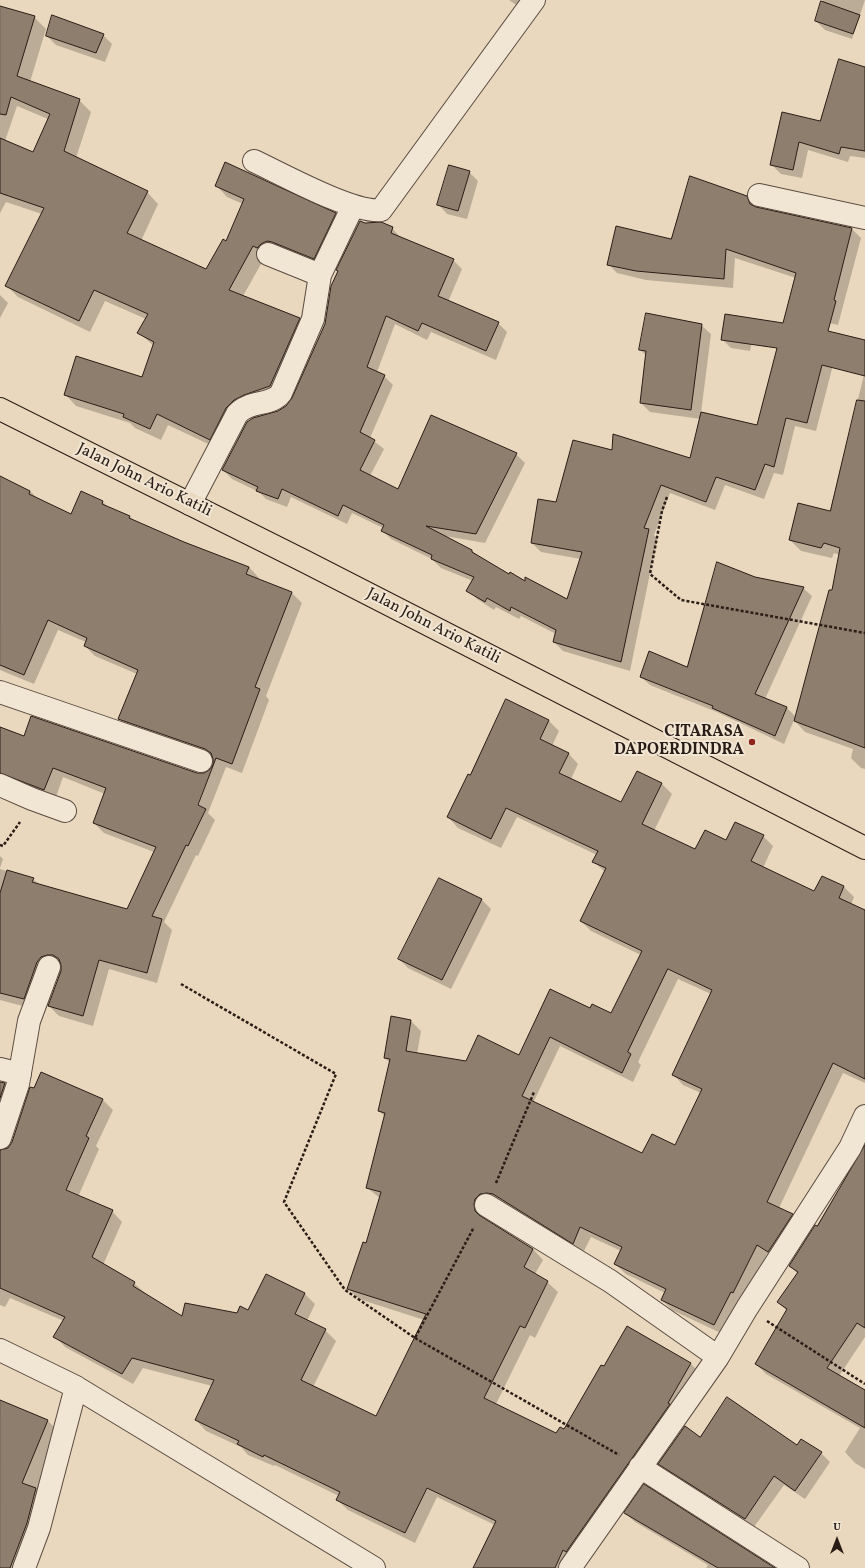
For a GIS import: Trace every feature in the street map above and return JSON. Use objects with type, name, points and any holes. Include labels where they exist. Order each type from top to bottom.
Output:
[{"type":"main road","name":"Jalan John Ario Katili","points":[[0,409],[311,564],[865,848]]},
{"type":"street","points":[[254,161],[353,206],[381,210],[534,0]]},
{"type":"street","points":[[759,195],[865,218]]},
{"type":"street","points":[[190,504],[237,414],[246,407],[276,398],[281,392],[313,319],[320,275],[353,206]]},
{"type":"street","points":[[268,254],[320,275]]},
{"type":"street","points":[[0,692],[201,761]]},
{"type":"street","points":[[0,785],[65,811]]},
{"type":"street","points":[[0,1138],[10,1072],[49,967]]},
{"type":"street","points":[[570,1568],[718,1357],[747,1308],[850,1148],[865,1116]]},
{"type":"street","points":[[486,1205],[610,1281],[718,1357]]},
{"type":"street","points":[[0,1350],[76,1387],[374,1568]]},
{"type":"street","points":[[24,1568],[39,1528],[76,1387]]},
{"type":"street","points":[[640,1467],[798,1568]]},
{"type":"path","points":[[668,497],[662,511],[650,574],[681,600],[865,634]]},
{"type":"path","points":[[0,845],[3,846],[16,830],[32,799]]},
{"type":"path","points":[[181,984],[336,1074],[284,1202],[345,1290],[415,1338],[640,1467]]},
{"type":"path","points":[[415,1338],[486,1205],[534,1092]]},
{"type":"path","points":[[747,1308],[865,1384]]},
{"type":"building","points":[[821,1],[860,15],[853,34],[815,21]]},
{"type":"building","points":[[0,6],[35,16],[17,76],[80,99],[64,151],[148,191],[127,233],[206,269],[223,239],[226,241],[244,199],[215,186],[225,162],[336,213],[314,259],[272,242],[267,241],[257,248],[253,246],[229,290],[300,318],[270,386],[234,400],[226,408],[210,440],[157,414],[150,429],[123,417],[124,414],[64,395],[76,356],[142,377],[154,342],[137,333],[148,314],[94,290],[79,321],[5,286],[44,208],[0,193],[0,138],[33,152],[50,114],[11,97],[6,115],[0,114]]},
{"type":"building","points":[[52,15],[104,34],[96,53],[46,36]]},
{"type":"building","points":[[839,59],[865,67],[865,151],[841,147],[839,154],[799,142],[793,170],[770,165],[782,112],[820,121]]},
{"type":"building","points":[[449,165],[470,171],[458,211],[437,205]]},
{"type":"building","points":[[690,176],[747,196],[750,204],[756,207],[852,228],[828,331],[865,340],[865,376],[822,365],[807,423],[786,418],[774,467],[765,464],[755,490],[716,477],[706,502],[661,485],[644,528],[649,529],[621,662],[553,642],[556,630],[511,607],[510,611],[487,598],[485,602],[466,591],[474,577],[431,559],[432,555],[381,531],[384,525],[343,505],[338,516],[282,489],[278,499],[256,491],[258,487],[222,470],[247,422],[253,418],[278,411],[286,406],[292,398],[325,324],[331,286],[338,271],[336,270],[360,221],[365,223],[381,222],[393,227],[391,233],[454,259],[438,296],[499,322],[486,351],[422,323],[418,331],[386,316],[367,367],[385,375],[360,432],[375,440],[360,470],[398,489],[431,415],[517,453],[476,534],[426,526],[472,550],[472,552],[509,574],[510,572],[525,581],[525,577],[567,599],[582,552],[531,543],[538,499],[556,502],[573,440],[612,450],[613,434],[690,458],[701,412],[757,425],[777,348],[721,340],[725,314],[783,323],[796,273],[726,249],[724,279],[636,271],[607,265],[616,226],[671,239]]},
{"type":"building","points":[[646,313],[702,324],[691,410],[640,403],[646,351],[639,350]]},
{"type":"building","points":[[857,400],[865,401],[865,748],[794,721],[829,590],[832,590],[840,548],[824,543],[821,548],[789,540],[798,503],[830,511]]},
{"type":"building","points":[[0,476],[30,491],[29,494],[71,514],[81,491],[103,501],[102,504],[130,516],[129,518],[184,542],[249,567],[246,574],[292,592],[255,687],[260,689],[232,764],[216,758],[198,805],[206,809],[188,846],[186,845],[152,916],[162,919],[147,973],[99,960],[83,1016],[48,1006],[61,971],[59,959],[53,955],[41,957],[37,962],[24,999],[0,993],[0,893],[7,870],[34,878],[32,882],[127,909],[156,847],[93,823],[106,788],[53,768],[44,790],[0,773],[0,727],[24,736],[31,716],[197,773],[204,773],[209,770],[213,765],[213,759],[211,753],[205,749],[118,719],[138,670],[84,646],[87,638],[48,620],[24,675],[0,665]]},
{"type":"building","points":[[717,562],[755,577],[804,587],[755,694],[787,707],[775,736],[712,708],[713,706],[640,677],[649,651],[687,667]]},
{"type":"building","points":[[506,699],[549,720],[540,739],[569,753],[559,773],[621,802],[637,771],[662,783],[642,824],[695,849],[705,830],[726,840],[735,822],[764,835],[751,861],[814,891],[822,876],[844,886],[839,898],[865,910],[865,1079],[833,1063],[767,1202],[793,1214],[768,1252],[757,1245],[733,1293],[731,1292],[714,1325],[661,1300],[666,1289],[614,1264],[622,1247],[580,1227],[573,1244],[493,1194],[480,1194],[475,1199],[475,1211],[479,1215],[533,1249],[524,1267],[548,1281],[525,1328],[520,1326],[484,1398],[556,1433],[560,1427],[564,1429],[601,1365],[604,1366],[627,1326],[691,1363],[668,1403],[670,1404],[566,1552],[563,1550],[555,1568],[473,1568],[496,1521],[427,1488],[405,1533],[336,1500],[340,1492],[264,1455],[263,1457],[237,1444],[239,1441],[195,1420],[214,1380],[132,1358],[122,1374],[53,1337],[65,1317],[0,1288],[0,1150],[8,1148],[12,1142],[30,1087],[34,1088],[41,1072],[103,1099],[86,1136],[89,1138],[66,1190],[113,1210],[92,1257],[135,1282],[133,1286],[182,1316],[185,1303],[237,1313],[240,1306],[248,1310],[266,1274],[305,1293],[295,1314],[326,1329],[301,1380],[376,1416],[426,1314],[347,1289],[363,1242],[366,1243],[381,1192],[366,1188],[385,1113],[378,1111],[390,1059],[384,1058],[391,1016],[411,1020],[406,1051],[466,1061],[478,1035],[519,1055],[550,989],[590,1008],[592,1004],[611,1013],[642,951],[580,921],[606,868],[592,862],[598,851],[506,808],[491,839],[447,817],[468,774],[470,775]],"holes":[[[668,969],[712,990],[672,1075],[702,1089],[675,1145],[652,1134],[642,1153],[522,1096],[550,1037],[622,1073],[631,1054],[628,1052]]]},
{"type":"building","points":[[439,878],[482,899],[442,980],[398,959]]},
{"type":"building","points":[[0,1082],[5,1083],[0,1098]]},
{"type":"building","points":[[865,1145],[865,1328],[857,1323],[827,1368],[865,1390],[865,1428],[755,1364],[787,1309],[777,1302],[798,1272],[789,1266],[815,1225],[817,1226]]},
{"type":"building","points":[[727,1397],[797,1445],[801,1439],[822,1452],[795,1491],[774,1476],[745,1519],[658,1464],[685,1426],[700,1437]]},
{"type":"building","points":[[0,1400],[48,1420],[22,1483],[36,1488],[27,1523],[10,1568],[0,1568]]},
{"type":"building","points":[[644,1484],[775,1568],[718,1568],[624,1513]]},
{"type":"place","name":"CITARASA DAPOERDINDRA","points":[[752,742]]}]
